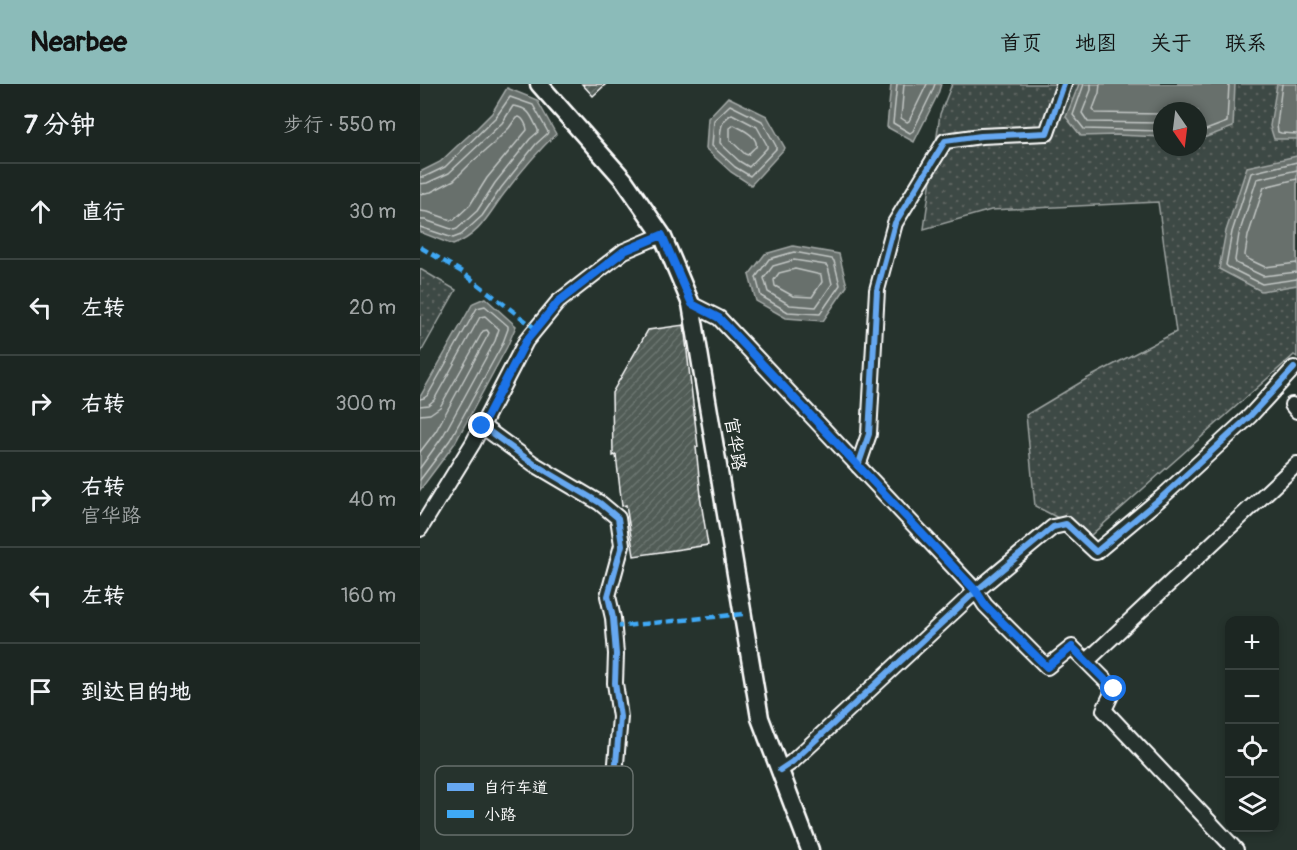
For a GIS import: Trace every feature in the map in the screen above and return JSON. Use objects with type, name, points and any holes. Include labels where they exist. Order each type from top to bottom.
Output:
[{"type":"main road","name":"官华路","points":[[539,84],[624,180],[662,235],[692,304],[760,718],[810,850]]},
{"type":"street","points":[[858,466],[869,434],[877,290],[895,223],[945,141],[981,136],[1047,133],[1064,84]]},
{"type":"street","points":[[420,529],[473,442],[526,341],[558,302],[624,251],[662,235]]},
{"type":"street","points":[[692,304],[719,318],[976,591],[985,605],[1047,667],[1072,647],[1087,661],[1114,689],[1104,710],[1236,850]]},
{"type":"street","points":[[780,770],[808,748],[976,591],[1053,527],[1066,525],[1096,552],[1162,497],[1250,416],[1294,368]]},
{"type":"street","points":[[482,426],[534,464],[600,503],[618,518],[622,545],[608,596],[613,618],[615,683],[620,717],[616,766]]},
{"type":"street","points":[[1087,661],[1297,464]]},
{"type":"shaded area","points":[[952,84],[1297,84],[1297,357],[1294,355],[1091,535],[1035,506],[1026,415],[1088,378],[1176,332],[1158,202],[991,210],[924,229],[940,114]]},
{"type":"shaded area","points":[[420,269],[456,290],[420,354]]},
{"type":"water","points":[[891,84],[941,84],[914,142],[887,127]]},
{"type":"water","points":[[1079,84],[1235,84],[1233,127],[1207,137],[1207,102],[1153,102],[1153,137],[1081,136],[1066,117]]},
{"type":"water","points":[[1277,84],[1297,84],[1297,139],[1274,139],[1270,126]]},
{"type":"water","points":[[507,88],[537,100],[556,134],[524,168],[484,222],[471,235],[453,245],[420,232],[420,172],[440,162],[477,128],[492,113]]},
{"type":"water","points":[[728,97],[767,116],[785,148],[751,185],[731,172],[706,149],[708,118]]},
{"type":"water","points":[[1297,156],[1297,285],[1261,291],[1219,269],[1226,231],[1247,167]]},
{"type":"water","points":[[793,246],[839,254],[847,286],[823,321],[786,318],[756,301],[749,275],[765,254]]},
{"type":"water","points":[[485,298],[516,326],[455,443],[420,490],[420,397],[473,303]]},
{"type":"building","points":[[582,84],[606,84],[593,96]]},
{"type":"building","points":[[684,325],[698,447],[696,447],[700,496],[708,545],[634,556],[626,505],[622,506],[616,455],[613,456],[612,393],[648,330]]},
{"type":"marked path","points":[[420,247],[462,272],[536,329]]},
{"type":"marked path","points":[[613,627],[743,614]]},
{"type":"cycle path","points":[[858,466],[869,434],[877,290],[895,223],[945,141],[981,136],[1047,133],[1064,84]]},
{"type":"cycle path","points":[[780,770],[792,762],[976,591],[1053,527],[1066,524],[1096,552],[1162,497],[1250,416],[1294,368]]},
{"type":"cycle path","points":[[482,426],[534,464],[600,503],[618,518],[622,545],[608,596],[613,618],[616,654],[615,683],[620,717],[616,766]]},
{"type":"route","points":[[482,426],[526,341],[558,302],[624,251],[662,235],[692,304],[719,318],[976,591],[985,605],[1047,667],[1072,647],[1114,689]]}]
